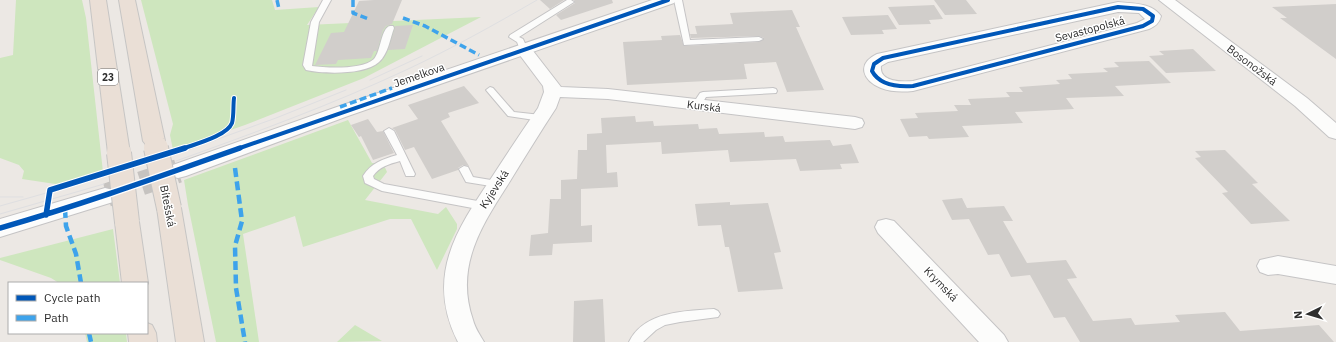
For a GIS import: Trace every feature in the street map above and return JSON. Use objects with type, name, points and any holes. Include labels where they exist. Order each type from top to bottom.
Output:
[{"type":"highway","name":"23","points":[[98,0],[135,282]]},
{"type":"highway","name":"Bítešská","points":[[127,0],[154,141],[169,208],[190,342]]},
{"type":"street","name":"Jemelkova","points":[[178,171],[341,112],[668,0]]},
{"type":"street","name":"Sevastopolská","points":[[1149,12],[1153,16],[1152,20],[1143,26],[913,86],[903,87],[888,85],[874,76],[872,71],[872,66],[875,62],[883,58],[1110,8],[1134,7],[1149,12],[1170,4]]},
{"type":"street","name":"Bosonožská","points":[[1170,4],[1301,102],[1336,133]]},
{"type":"street","points":[[524,50],[552,85],[553,92]]},
{"type":"street","name":"Kurská","points":[[553,92],[586,92],[855,123]]},
{"type":"street","name":"Kyjevská","points":[[471,342],[459,316],[455,292],[455,276],[461,248],[468,232],[483,206],[541,118],[553,92]]},
{"type":"street","points":[[0,228],[106,196]]},
{"type":"street","name":"Krymská","points":[[886,227],[995,342]]},
{"type":"street","points":[[1268,266],[1278,266],[1336,275]]},
{"type":"lane","points":[[327,0],[315,22],[307,65],[309,68],[334,70],[370,65],[378,58],[390,28]]},
{"type":"lane","points":[[678,0],[687,43],[759,39]]},
{"type":"lane","points":[[524,50],[520,41],[514,37],[570,2]]},
{"type":"lane","points":[[490,90],[506,111],[511,114],[541,118]]},
{"type":"lane","points":[[697,105],[703,95],[773,91]]},
{"type":"lane","points":[[389,131],[410,174]]},
{"type":"lane","points":[[403,157],[383,163],[371,170],[368,176],[369,182],[382,187],[483,206]]},
{"type":"lane","points":[[464,169],[470,180],[497,184]]},
{"type":"lane","points":[[635,342],[653,325],[662,321],[672,318],[714,314]]},
{"type":"green space","points":[[16,0],[82,0],[86,18],[103,172],[62,185],[22,179],[24,171],[19,165],[0,158],[0,58],[13,55]]},
{"type":"green space","points":[[141,0],[272,0],[275,10],[319,7],[307,25],[481,17],[364,78],[245,125],[173,150],[170,135],[173,124]]},
{"type":"green space","points":[[348,120],[372,163],[383,163],[387,172],[365,200],[438,214],[446,207],[457,224],[457,229],[437,270],[411,219],[390,219],[303,247],[295,216],[243,234],[259,342],[216,342],[184,180]]},
{"type":"green space","points":[[113,229],[120,282],[57,282],[51,278],[0,260],[0,258]]},
{"type":"green space","points":[[355,325],[382,341],[337,342]]},
{"type":"green space","points":[[85,334],[126,334],[127,342],[87,342]]},
{"type":"building","points":[[402,0],[392,24],[386,26],[383,30],[377,51],[374,51],[371,58],[338,60],[336,64],[315,65],[331,33],[344,32],[359,1]]},
{"type":"building","points":[[540,0],[564,0],[550,9]]},
{"type":"building","points":[[574,0],[612,0],[613,3],[561,20],[556,15],[575,3]]},
{"type":"building","points":[[934,0],[966,0],[977,14],[945,15]]},
{"type":"building","points":[[1336,4],[1336,59],[1280,18],[1287,18],[1272,7]]},
{"type":"building","points":[[934,5],[943,19],[929,20],[931,24],[899,25],[888,7]]},
{"type":"building","points":[[792,10],[800,27],[796,27],[824,90],[787,92],[776,62],[744,64],[747,79],[627,85],[623,42],[662,40],[661,36],[680,35],[684,46],[759,42],[764,38],[759,36],[691,38],[690,34],[697,34],[695,26],[733,24],[730,13]]},
{"type":"building","points":[[888,15],[897,29],[882,30],[884,34],[851,35],[842,17]]},
{"type":"building","points":[[413,25],[405,49],[388,50],[395,26]]},
{"type":"building","points":[[1193,49],[1216,71],[1166,73],[1149,56],[1164,55],[1159,51]]},
{"type":"building","points":[[1149,61],[1171,83],[1115,86],[1124,96],[1066,98],[1074,109],[1015,112],[1023,123],[962,126],[969,137],[929,139],[927,136],[909,137],[900,119],[918,118],[915,113],[958,111],[954,105],[971,105],[968,99],[1010,97],[1006,92],[1023,92],[1019,87],[1060,84],[1056,80],[1072,79],[1068,74],[1108,72],[1103,68],[1119,67],[1114,62]]},
{"type":"building","points":[[464,86],[479,103],[448,113],[450,117],[441,121],[469,166],[463,165],[458,168],[458,170],[432,179],[414,147],[405,150],[395,130],[392,128],[418,119],[408,105]]},
{"type":"building","points":[[635,116],[636,122],[653,121],[654,126],[698,124],[699,129],[717,128],[719,134],[764,132],[765,137],[783,136],[785,142],[830,140],[833,146],[851,144],[859,163],[840,164],[842,169],[800,171],[796,159],[730,162],[728,150],[662,154],[661,142],[606,145],[607,173],[617,172],[618,187],[581,189],[581,226],[592,225],[592,242],[553,244],[552,255],[529,256],[531,235],[548,233],[550,199],[561,199],[561,180],[577,179],[578,150],[587,150],[587,134],[602,133],[601,118]]},
{"type":"building","points":[[368,119],[377,132],[383,131],[394,153],[373,160],[361,136],[359,137],[351,125]]},
{"type":"building","points":[[1225,150],[1258,183],[1252,184],[1290,221],[1251,224],[1222,193],[1228,192],[1195,158],[1201,157],[1195,151]]},
{"type":"building","points":[[962,198],[967,208],[1004,206],[1013,221],[1003,221],[1027,263],[1066,260],[1077,278],[1067,279],[1093,321],[1131,318],[1135,325],[1180,322],[1175,315],[1225,312],[1240,331],[1319,325],[1334,342],[1080,342],[1065,317],[1054,318],[1030,275],[1011,277],[999,254],[988,255],[969,219],[952,220],[942,200]]},
{"type":"building","points":[[730,202],[730,205],[768,203],[781,252],[774,253],[783,289],[738,292],[729,247],[725,247],[721,225],[698,226],[695,204]]},
{"type":"building","points":[[603,299],[605,342],[573,342],[574,301]]},
{"type":"tunnel","points":[[107,195],[178,171]]},
{"type":"tram line","points":[[176,161],[292,118],[378,83],[489,28],[537,0]]},
{"type":"tram line","points":[[370,80],[422,56]]},
{"type":"tram line","points":[[174,155],[276,118],[346,90]]},
{"type":"tram line","points":[[0,206],[103,177]]},
{"type":"tram line","points":[[0,214],[104,184]]},
{"type":"tram line","points":[[0,197],[23,197]]},
{"type":"marked path","points":[[277,0],[279,9]]},
{"type":"marked path","points":[[353,0],[353,13],[369,19]]},
{"type":"marked path","points":[[403,18],[425,26],[479,55]]},
{"type":"marked path","points":[[404,84],[443,67]]},
{"type":"marked path","points":[[340,107],[392,88]]},
{"type":"marked path","points":[[235,168],[242,221],[235,246],[236,288],[245,342]]},
{"type":"marked path","points":[[65,209],[66,226],[76,254],[81,282]]},
{"type":"marked path","points":[[89,334],[91,342]]},
{"type":"cycle path","points":[[0,228],[46,215],[131,187],[341,112],[668,0]]},
{"type":"cycle path","points":[[1118,7],[1143,9],[1153,16],[1152,21],[1143,26],[913,86],[893,86],[887,84],[877,78],[872,71],[874,64],[883,58],[1118,7]]},
{"type":"cycle path","points":[[46,215],[50,190],[177,151],[215,137],[228,129],[232,123],[234,98]]}]
